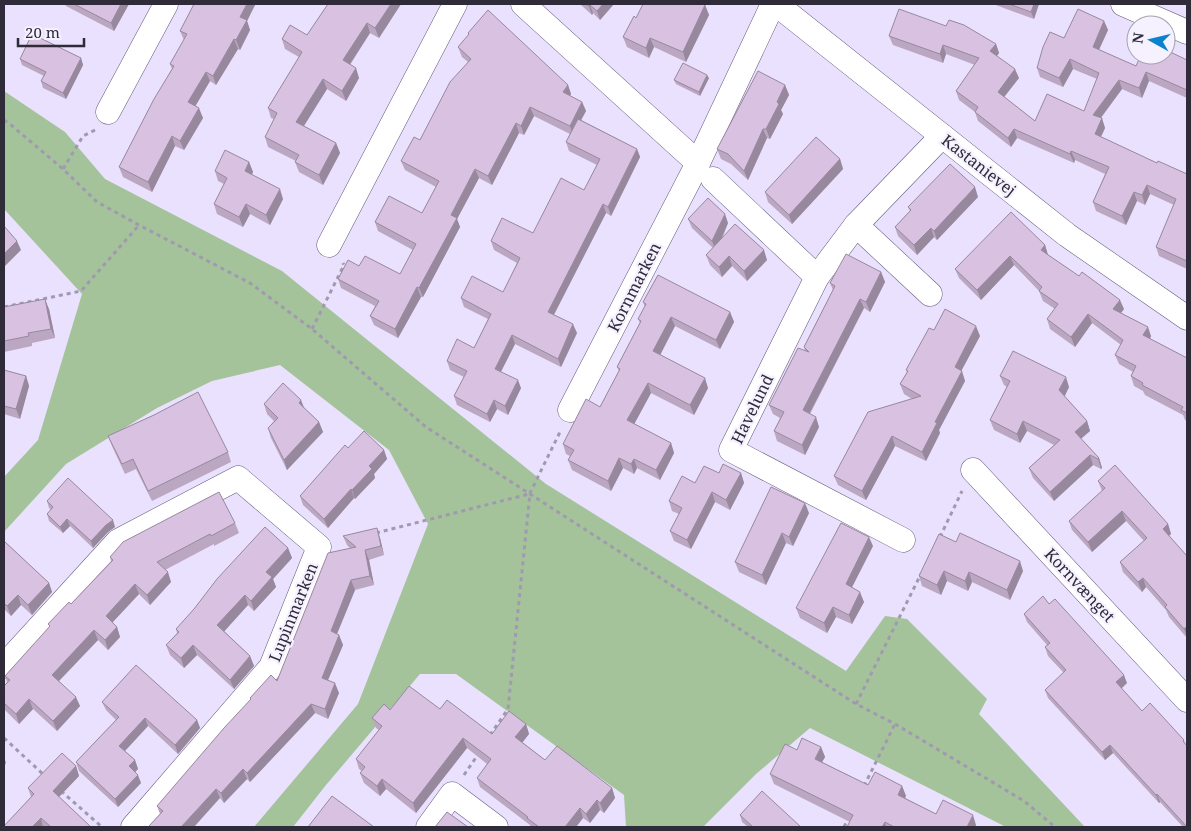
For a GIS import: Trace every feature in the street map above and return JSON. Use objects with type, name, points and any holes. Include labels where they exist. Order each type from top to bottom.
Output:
[{"type":"street","points":[[108,112],[166,4]]},
{"type":"street","points":[[329,245],[455,4]]},
{"type":"street","points":[[524,4],[706,171],[817,277]]},
{"type":"street","points":[[1123,4],[1187,32]]},
{"type":"street","name":"Kornmarken","points":[[570,410],[706,171],[781,6]]},
{"type":"street","name":"Kastanievej","points":[[781,6],[1067,235],[1187,318]]},
{"type":"street","name":"Havelund","points":[[902,540],[731,450],[817,277],[856,225],[942,136]]},
{"type":"street","points":[[856,225],[930,294]]},
{"type":"street","name":"Kornvænget","points":[[973,470],[1187,700]]},
{"type":"street","name":"Lupinmarken","points":[[4,666],[118,541],[238,478],[319,547],[271,667],[133,827]]},
{"type":"street","points":[[428,827],[452,794],[496,827]]},
{"type":"path","points":[[64,170],[83,136],[100,128],[108,112]]},
{"type":"path","points":[[4,120],[64,170],[97,202],[250,283],[312,329],[426,427],[856,704],[895,724],[1024,801],[1055,827]]},
{"type":"path","points":[[4,307],[81,291],[139,225]]},
{"type":"path","points":[[312,329],[344,265],[329,245]]},
{"type":"path","points":[[488,740],[508,709],[530,493],[570,410]]},
{"type":"path","points":[[938,539],[973,470]]},
{"type":"path","points":[[367,535],[530,493]]},
{"type":"path","points":[[856,704],[921,574]]},
{"type":"path","points":[[861,793],[895,724]]},
{"type":"path","points":[[4,738],[46,776]]},
{"type":"path","points":[[452,794],[482,748]]},
{"type":"path","points":[[60,789],[102,827]]},
{"type":"path","points":[[844,827],[848,819]]},
{"type":"green space","points":[[4,91],[65,132],[105,179],[282,271],[546,484],[846,671],[885,616],[907,619],[987,699],[979,714],[1085,827],[1006,827],[810,728],[756,774],[703,827],[626,827],[624,795],[456,674],[420,674],[293,827],[254,827],[358,704],[428,524],[389,450],[280,365],[212,381],[157,408],[66,464],[4,532],[4,477],[38,440],[82,294],[4,209]]},
{"type":"building","points":[[74,4],[121,4],[111,23]]},
{"type":"building","points":[[194,4],[247,4],[240,17],[247,20],[213,76],[206,72],[188,102],[199,108],[180,141],[172,136],[148,182],[119,167],[154,99],[174,66],[170,64],[187,34],[180,31]]},
{"type":"building","points":[[328,4],[391,4],[375,28],[367,23],[343,60],[356,68],[342,91],[323,79],[296,122],[336,143],[319,175],[295,162],[299,155],[265,137],[277,113],[268,108],[302,52],[282,39],[290,25],[307,35]]},
{"type":"building","points":[[586,4],[603,4],[597,11]]},
{"type":"building","points":[[643,4],[705,5],[683,52],[650,38],[646,48],[623,37]]},
{"type":"building","points":[[1009,4],[1034,4],[1031,12]]},
{"type":"building","points":[[899,9],[946,26],[949,20],[964,25],[996,44],[990,51],[1015,69],[998,92],[1035,121],[1047,94],[1084,111],[1099,73],[1070,59],[1059,78],[1037,68],[1050,32],[1064,38],[1078,9],[1104,21],[1093,47],[1126,62],[1126,65],[1176,65],[1176,55],[1187,60],[1187,90],[1146,72],[1139,88],[1119,80],[1093,115],[1102,118],[1095,134],[1157,163],[1158,161],[1187,174],[1187,261],[1156,247],[1176,199],[1147,185],[1142,195],[1134,192],[1122,216],[1093,202],[1109,167],[1071,151],[1070,154],[1014,129],[1008,138],[975,112],[978,107],[956,91],[979,58],[943,45],[940,54],[889,36]]},
{"type":"building","points":[[488,10],[568,85],[563,92],[582,102],[570,126],[530,107],[521,126],[516,123],[488,176],[475,169],[451,215],[457,218],[395,329],[370,316],[379,301],[338,279],[348,260],[359,266],[365,256],[400,274],[416,244],[375,222],[389,196],[422,213],[439,181],[401,161],[414,137],[420,140],[450,82],[471,59],[458,47]]},
{"type":"building","points":[[32,34],[81,58],[63,93],[41,81],[46,72],[20,59]]},
{"type":"building","points":[[683,63],[707,75],[699,92],[674,80]]},
{"type":"building","points":[[758,71],[785,85],[777,102],[779,104],[766,129],[763,129],[744,171],[728,154],[717,149]]},
{"type":"building","points":[[578,119],[637,149],[608,207],[603,204],[548,312],[573,324],[558,359],[512,335],[495,369],[518,380],[505,406],[494,400],[487,414],[454,396],[467,371],[447,361],[457,339],[474,348],[491,314],[461,298],[472,276],[503,292],[520,258],[491,241],[502,218],[533,233],[561,178],[584,190],[600,159],[566,142]]},
{"type":"building","points":[[816,137],[840,159],[789,215],[765,192]]},
{"type":"building","points":[[225,150],[249,162],[245,171],[280,189],[266,215],[246,204],[239,217],[214,204],[227,178],[215,171]]},
{"type":"building","points":[[950,164],[975,187],[934,231],[931,228],[914,245],[895,227],[911,210],[908,207]]},
{"type":"building","points":[[708,198],[725,214],[712,241],[688,219]]},
{"type":"building","points":[[1011,212],[1045,245],[1041,250],[1079,276],[1082,272],[1120,300],[1113,309],[1148,327],[1143,335],[1187,358],[1187,413],[1181,410],[1183,407],[1142,385],[1143,383],[1131,376],[1136,366],[1115,355],[1123,340],[1088,314],[1071,337],[1047,319],[1058,304],[1039,291],[1042,287],[1010,256],[977,290],[955,269]]},
{"type":"building","points":[[735,224],[764,250],[744,271],[729,256],[719,267],[706,255]]},
{"type":"building","points":[[4,226],[17,241],[4,254]]},
{"type":"building","points":[[846,254],[881,272],[866,302],[860,299],[803,410],[816,417],[802,445],[774,431],[784,412],[769,405],[798,348],[809,352],[804,347],[835,286],[830,283]]},
{"type":"building","points":[[658,275],[730,312],[716,340],[671,317],[653,351],[705,378],[690,405],[648,383],[627,420],[671,443],[656,470],[634,459],[631,464],[619,458],[608,481],[568,460],[574,450],[563,444],[586,399],[600,407],[620,369],[617,367],[641,321],[638,319],[646,304],[643,302]]},
{"type":"building","points":[[45,299],[51,329],[28,333],[29,336],[4,341],[4,307]]},
{"type":"building","points":[[945,309],[976,326],[955,367],[962,371],[935,422],[937,423],[922,452],[892,436],[862,491],[834,476],[868,412],[921,396],[900,384],[929,328],[934,330]]},
{"type":"building","points":[[1013,351],[1066,377],[1059,390],[1087,421],[1075,432],[1099,458],[1090,455],[1050,492],[1029,468],[1060,440],[1023,421],[1017,434],[990,420],[1010,381],[1000,376]]},
{"type":"building","points":[[4,370],[26,376],[16,409],[4,406]]},
{"type":"building","points":[[283,383],[301,400],[299,403],[319,422],[284,460],[268,428],[278,418],[264,404]]},
{"type":"building","points":[[198,392],[228,452],[148,491],[133,459],[122,464],[108,436]]},
{"type":"building","points":[[364,431],[384,450],[369,466],[372,469],[324,519],[300,496],[345,445],[348,448]]},
{"type":"building","points":[[723,464],[741,473],[726,500],[712,492],[687,540],[670,531],[682,508],[669,501],[682,476],[695,483],[704,466],[719,473]]},
{"type":"building","points":[[1115,465],[1168,524],[1163,529],[1187,556],[1187,626],[1184,629],[1165,607],[1167,605],[1143,578],[1138,582],[1120,562],[1147,538],[1122,511],[1088,542],[1069,521],[1105,488],[1098,481]]},
{"type":"building","points":[[68,478],[113,520],[91,541],[67,519],[60,527],[47,514],[53,507],[47,501]]},
{"type":"building","points":[[771,487],[805,503],[789,537],[782,533],[762,575],[735,562]]},
{"type":"building","points":[[219,492],[235,523],[157,562],[168,572],[147,595],[135,584],[106,616],[117,627],[105,640],[94,630],[52,675],[76,697],[53,721],[29,699],[16,714],[4,703],[4,686],[10,680],[5,676],[50,626],[48,624],[69,602],[71,604],[113,560],[110,557],[123,542]]},
{"type":"building","points":[[841,523],[869,537],[846,584],[860,592],[849,615],[833,607],[824,623],[796,608]]},
{"type":"building","points":[[265,527],[288,548],[266,572],[272,577],[251,601],[245,595],[217,625],[250,656],[230,680],[193,645],[181,658],[166,645],[179,632],[176,629],[217,579]]},
{"type":"building","points":[[377,528],[381,546],[365,550],[370,576],[351,580],[331,631],[339,635],[322,678],[335,683],[325,709],[311,704],[247,773],[243,769],[221,793],[216,789],[181,827],[148,827],[163,811],[157,806],[250,698],[271,675],[277,681],[328,553],[356,547],[343,536]]},
{"type":"building","points":[[960,533],[1020,561],[1007,590],[969,572],[965,581],[944,571],[937,585],[919,576],[939,534],[956,542]]},
{"type":"building","points":[[4,541],[49,583],[28,605],[18,595],[7,606],[4,603]]},
{"type":"building","points":[[1043,596],[1049,604],[1055,599],[1124,675],[1116,682],[1142,711],[1150,703],[1184,740],[1187,746],[1187,827],[1110,745],[1102,752],[1045,690],[1066,670],[1045,647],[1050,643],[1024,614]]},
{"type":"building","points":[[136,665],[197,720],[175,745],[145,718],[119,746],[135,760],[129,766],[138,775],[115,799],[76,762],[119,717],[102,702]]},
{"type":"building","points":[[409,686],[440,709],[447,700],[492,734],[509,711],[526,724],[515,737],[545,760],[557,746],[612,788],[600,803],[597,800],[586,814],[580,808],[565,827],[539,827],[477,778],[491,759],[463,738],[413,803],[382,779],[377,786],[360,773],[365,767],[356,759],[382,726],[372,718],[384,704],[390,710]]},
{"type":"building","points":[[802,738],[821,747],[815,759],[868,785],[875,772],[902,786],[898,795],[936,814],[943,800],[973,815],[967,827],[894,827],[885,822],[882,827],[847,827],[853,815],[770,774],[785,744],[797,750]]},
{"type":"building","points":[[62,753],[76,766],[53,791],[91,827],[51,827],[41,818],[32,827],[4,827],[34,794],[28,788]]},
{"type":"building","points":[[762,791],[801,827],[753,827],[740,815]]},
{"type":"building","points":[[332,796],[374,827],[308,827]]},
{"type":"building","points":[[447,812],[468,827],[435,827]]}]
